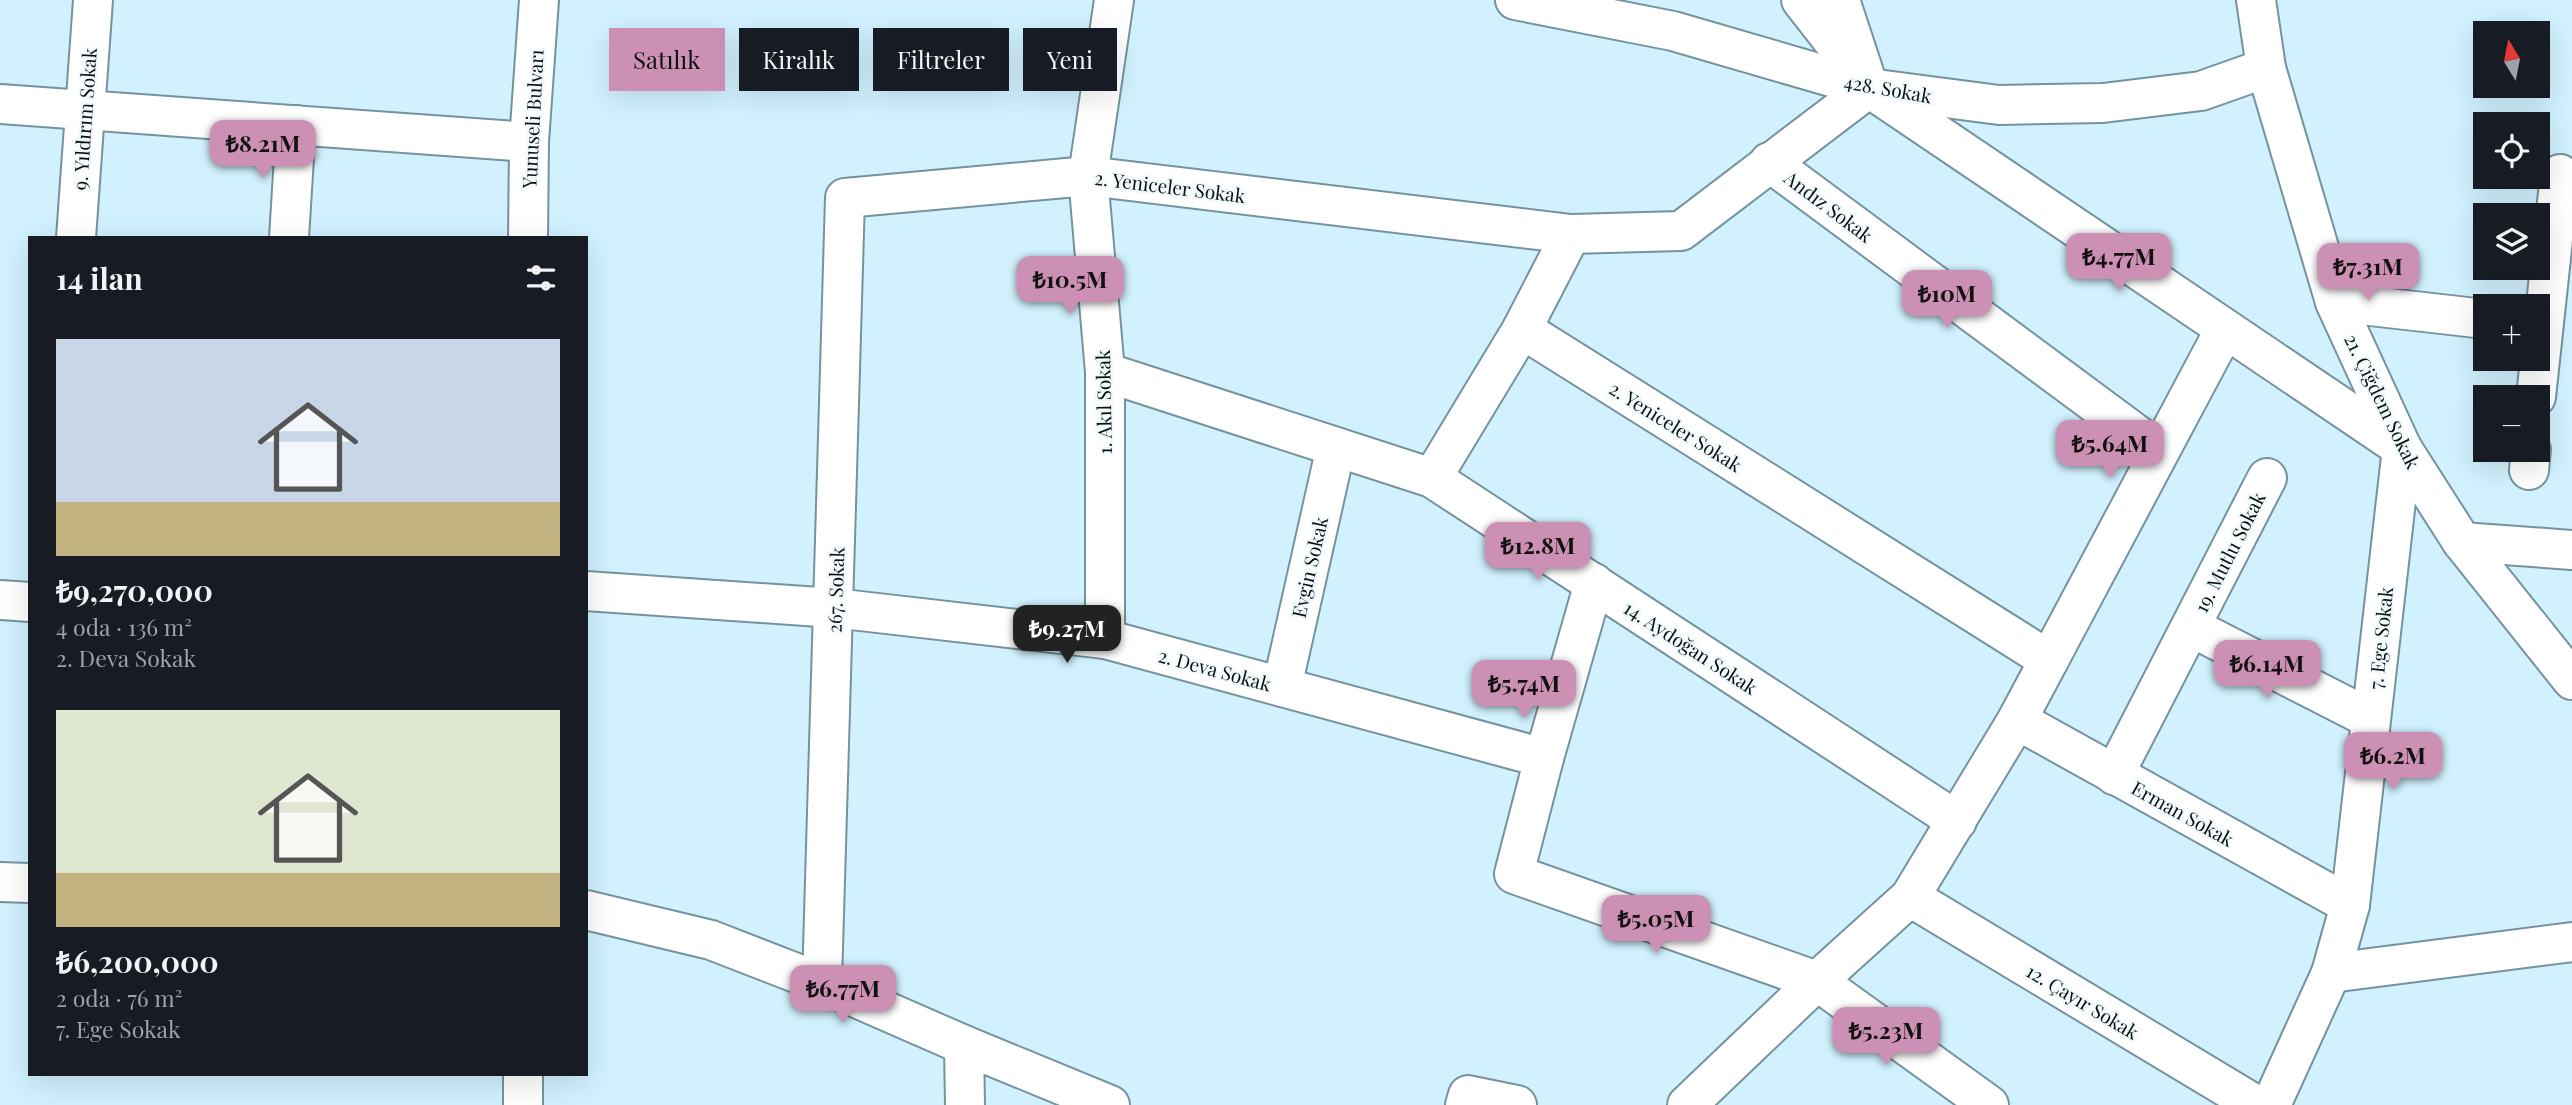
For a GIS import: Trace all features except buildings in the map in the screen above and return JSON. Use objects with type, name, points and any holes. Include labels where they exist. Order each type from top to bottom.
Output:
[{"type":"street","name":"9. Yıldırım Sokak","points":[[76,236],[93,0]]},
{"type":"street","name":"Yunuseli Bulvarı","points":[[528,236],[529,142],[539,0]]},
{"type":"street","name":"1. Akıl Sokak","points":[[1105,639],[1105,372],[1088,176],[1114,0]]},
{"type":"street","name":"428. Sokak","points":[[1515,0],[1673,31],[1869,88],[1999,105],[2103,103],[2201,91],[2266,68]]},
{"type":"street","points":[[1801,0],[1869,88],[2402,449]]},
{"type":"street","points":[[1840,0],[1869,88]]},
{"type":"street","name":"21. Çiğdem Sokak","points":[[2256,0],[2266,68],[2335,302],[2402,449],[2462,542],[2566,663]]},
{"type":"street","name":"2. Yeniceler Sokak","points":[[845,198],[1088,176],[1571,234],[1681,231],[1869,88]]},
{"type":"street","points":[[0,104],[529,142]]},
{"type":"street","points":[[289,236],[296,125]]},
{"type":"street","name":"Andız Sokak","points":[[1769,162],[2159,451]]},
{"type":"street","points":[[2539,385],[2551,326],[2560,174]]},
{"type":"street","name":"267. Sokak","points":[[822,983],[845,198]]},
{"type":"street","points":[[1433,478],[1522,329],[1571,234]]},
{"type":"street","points":[[2335,302],[2473,317]]},
{"type":"street","name":"2. Yeniceler Sokak","points":[[1522,329],[2049,660]]},
{"type":"street","points":[[1687,1105],[1910,897],[2017,720],[2225,329]]},
{"type":"street","name":"14. Aydoğan Sokak","points":[[1105,372],[1433,478],[1957,821]]},
{"type":"street","name":"Evgin Sokak","points":[[1282,687],[1336,447]]},
{"type":"street","name":"7. Ege Sokak","points":[[2270,1105],[2331,974],[2350,905],[2402,449]]},
{"type":"street","name":"19. Mutlu Sokak","points":[[2114,775],[2267,478]]},
{"type":"street","points":[[2462,542],[2572,550]]},
{"type":"street","points":[[1594,583],[1514,874],[1817,981],[1989,1105]]},
{"type":"street","name":"2. Deva Sokak","points":[[588,591],[834,608],[1105,639],[1544,758]]},
{"type":"street","points":[[0,600],[28,602]]},
{"type":"street","points":[[2191,627],[2371,719]]},
{"type":"street","name":"Erman Sokak","points":[[2017,720],[2350,905]]},
{"type":"street","points":[[0,882],[28,883]]},
{"type":"street","name":"12. Çayır Sokak","points":[[1910,897],[2256,1105]]},
{"type":"street","points":[[588,910],[711,940],[822,983],[1110,1105]]},
{"type":"street","points":[[2331,974],[2572,942]]},
{"type":"street","points":[[964,1045],[965,1105]]},
{"type":"street","points":[[523,1076],[523,1105]]},
{"type":"street","points":[[1465,1105],[1468,1095],[1517,1105]]}]
